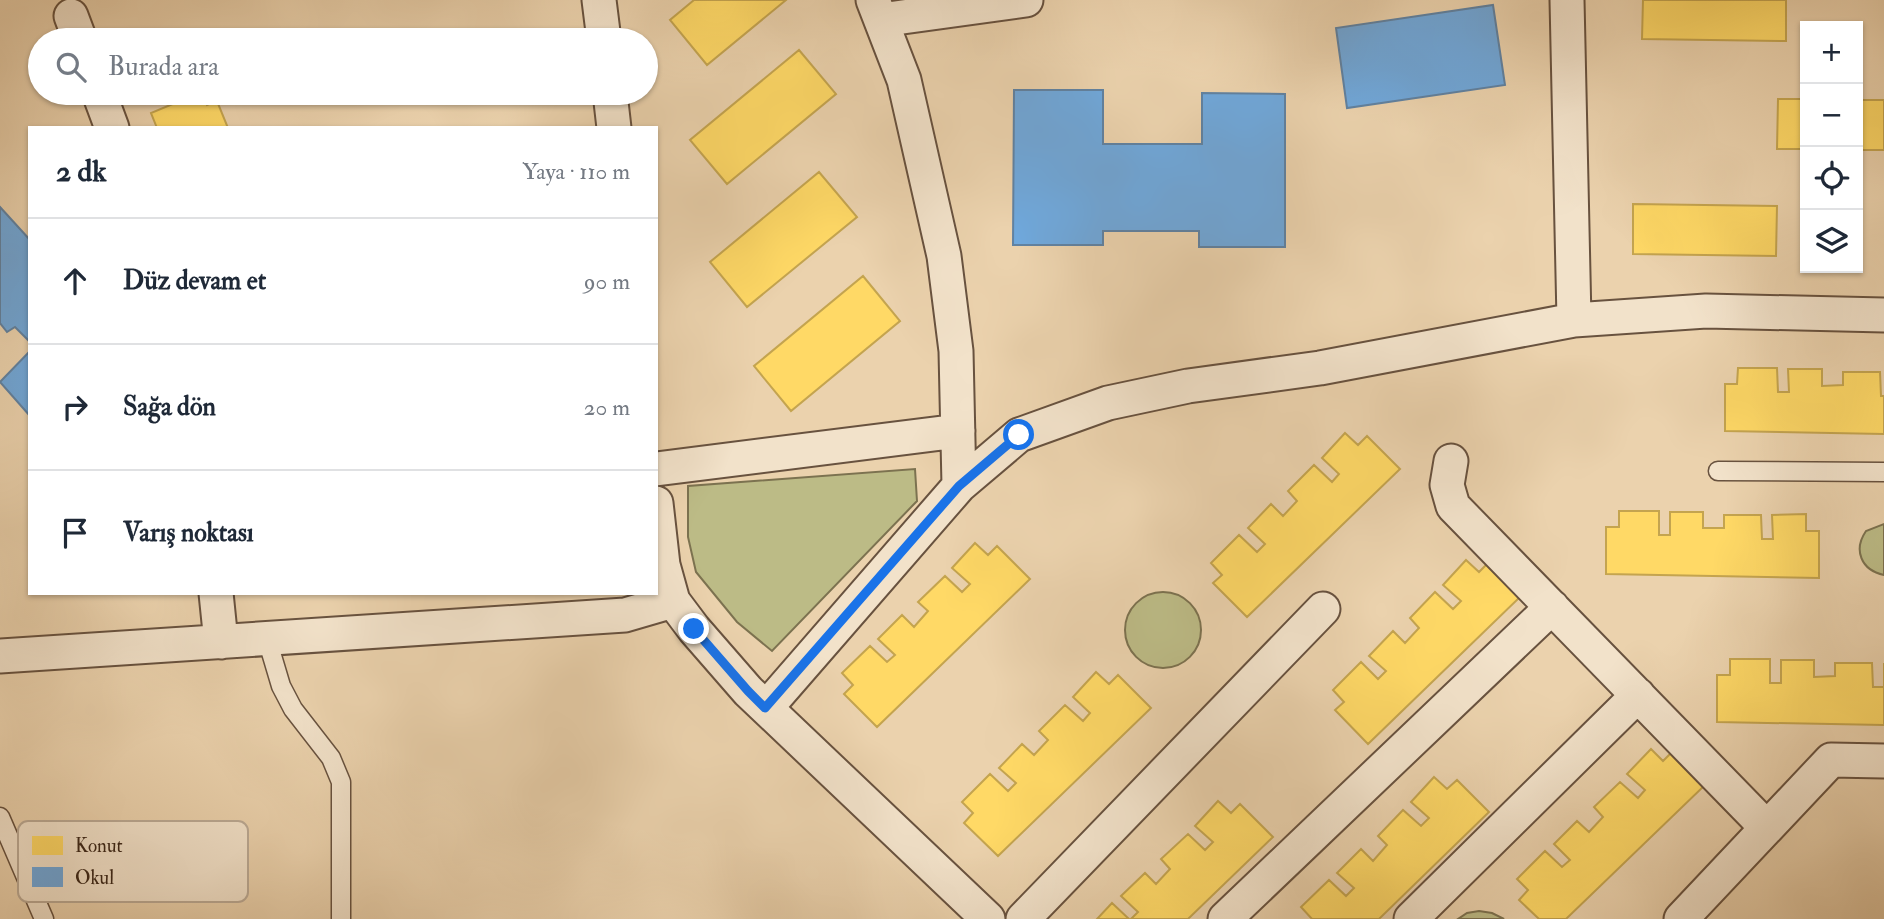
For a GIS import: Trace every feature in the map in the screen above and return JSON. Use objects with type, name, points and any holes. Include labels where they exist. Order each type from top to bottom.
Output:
[{"type":"street","points":[[599,0],[602,28]]},
{"type":"street","points":[[959,486],[956,351],[944,256],[904,80],[877,10],[1026,0]]},
{"type":"street","points":[[1567,0],[1574,320]]},
{"type":"street","points":[[103,105],[111,126]]},
{"type":"street","points":[[611,105],[614,126]]},
{"type":"street","points":[[765,708],[959,486],[1019,435],[1108,403],[1188,386],[1320,368],[1574,320],[1706,311],[1884,315]]},
{"type":"street","points":[[658,469],[958,431]]},
{"type":"street","points":[[1451,461],[1447,485],[1453,506],[1767,828]]},
{"type":"street","points":[[658,521],[663,565],[673,601],[694,629],[765,708],[988,919]]},
{"type":"street","points":[[216,595],[220,642]]},
{"type":"street","points":[[0,656],[625,615],[673,601]]},
{"type":"street","points":[[1225,919],[1552,607]]},
{"type":"street","points":[[1023,919],[1323,609]]},
{"type":"street","points":[[1411,919],[1638,695]]},
{"type":"street","points":[[1681,919],[1831,760],[1884,761]]},
{"type":"lane","points":[[1718,471],[1884,472]]},
{"type":"lane","points":[[267,639],[281,686],[293,709],[331,758],[341,782],[341,919]]},
{"type":"lane","points":[[0,817],[18,859]]},
{"type":"lane","points":[[37,902],[44,919]]},
{"type":"shaded area","points":[[915,469],[917,501],[772,651],[737,622],[696,572],[688,537],[688,486]]},
{"type":"shaded area","points":[[1884,524],[1884,575],[1865,564],[1861,558],[1860,545],[1866,531]]},
{"type":"shaded area","points":[[1163,592],[1177,595],[1190,603],[1198,616],[1201,630],[1198,644],[1190,657],[1177,665],[1163,668],[1149,665],[1136,657],[1128,644],[1125,630],[1128,616],[1136,603],[1149,595]]},
{"type":"shaded area","points":[[1479,911],[1504,919],[1458,919],[1467,913]]},
{"type":"building: Konut","points":[[694,0],[786,0],[707,65],[670,20]]},
{"type":"building: Konut","points":[[1643,0],[1786,0],[1786,41],[1642,39]]},
{"type":"building: Konut","points":[[799,50],[836,94],[727,184],[690,140]]},
{"type":"building: Konut","points":[[1778,99],[1800,99],[1800,149],[1777,149]]},
{"type":"building: Konut","points":[[1863,100],[1884,100],[1884,150],[1863,150]]},
{"type":"building: Konut","points":[[170,105],[219,105],[227,126],[156,126],[151,113]]},
{"type":"building: Konut","points":[[819,172],[857,217],[747,307],[710,262]]},
{"type":"building: Konut","points":[[1633,204],[1777,206],[1776,256],[1633,254]]},
{"type":"building: Konut","points":[[863,276],[900,321],[791,411],[754,366]]},
{"type":"building: Konut","points":[[1738,368],[1777,368],[1778,392],[1789,392],[1788,369],[1822,369],[1822,386],[1843,385],[1843,372],[1880,372],[1881,396],[1884,396],[1884,434],[1725,431],[1725,384],[1737,384]]},
{"type":"building: Konut","points":[[1345,433],[1358,445],[1367,436],[1400,469],[1247,617],[1213,583],[1222,575],[1211,563],[1239,535],[1257,552],[1265,544],[1248,528],[1271,504],[1283,516],[1297,501],[1288,491],[1314,465],[1332,482],[1339,474],[1322,458]]},
{"type":"building: Konut","points":[[1619,511],[1659,511],[1659,535],[1670,535],[1670,512],[1703,512],[1703,528],[1724,528],[1724,515],[1761,515],[1762,539],[1773,539],[1772,515],[1806,514],[1806,531],[1819,531],[1819,578],[1606,574],[1606,527],[1619,527]]},
{"type":"building: Konut","points":[[975,543],[988,555],[997,546],[1030,579],[877,727],[844,694],[853,685],[842,673],[870,646],[887,662],[895,655],[878,639],[902,615],[914,627],[928,611],[918,602],[945,576],[962,592],[970,584],[952,568]]},
{"type":"building: Konut","points":[[1466,560],[1479,572],[1488,563],[1521,596],[1368,744],[1335,710],[1344,702],[1333,690],[1361,662],[1378,679],[1386,671],[1369,656],[1393,631],[1405,643],[1419,628],[1410,618],[1435,592],[1453,609],[1461,601],[1443,585]]},
{"type":"building: Konut","points":[[1730,659],[1770,659],[1770,683],[1781,683],[1781,660],[1814,660],[1814,677],[1835,676],[1835,663],[1872,663],[1873,687],[1884,687],[1884,725],[1717,722],[1717,675],[1730,675]]},
{"type":"building: Konut","points":[[1096,672],[1109,684],[1118,675],[1151,708],[998,856],[964,823],[973,813],[962,802],[990,774],[1008,791],[1016,783],[999,768],[1022,744],[1034,755],[1048,740],[1039,731],[1065,705],[1083,721],[1090,713],[1073,697]]},
{"type":"building: Konut","points":[[1651,749],[1663,761],[1673,751],[1705,785],[1566,919],[1539,919],[1519,900],[1528,890],[1517,879],[1545,851],[1562,867],[1570,860],[1554,844],[1577,821],[1589,832],[1603,817],[1594,807],[1620,782],[1638,798],[1645,790],[1627,774]]},
{"type":"building: Konut","points":[[1434,777],[1447,789],[1457,780],[1489,812],[1379,919],[1312,919],[1301,907],[1329,880],[1346,896],[1354,888],[1337,873],[1361,849],[1373,861],[1387,845],[1378,836],[1403,810],[1421,826],[1429,818],[1411,802]]},
{"type":"building: Konut","points":[[1218,801],[1231,813],[1240,804],[1273,837],[1188,919],[1131,919],[1138,912],[1121,896],[1145,873],[1156,884],[1170,869],[1161,859],[1188,834],[1205,850],[1213,842],[1195,826]]},
{"type":"building: Konut","points":[[1112,903],[1129,919],[1097,919]]},
{"type":"building: Okul","points":[[1493,5],[1505,85],[1347,108],[1336,28]]},
{"type":"building: Okul","points":[[1014,90],[1103,90],[1103,144],[1202,144],[1202,93],[1285,94],[1285,247],[1199,247],[1199,231],[1103,231],[1103,245],[1013,245]]},
{"type":"building: Okul","points":[[0,207],[28,238],[28,340],[15,327],[7,332],[0,323]]},
{"type":"building: Okul","points":[[28,353],[28,414],[0,382]]},
{"type":"route","points":[[694,629],[765,708],[959,486],[1019,435]]}]
